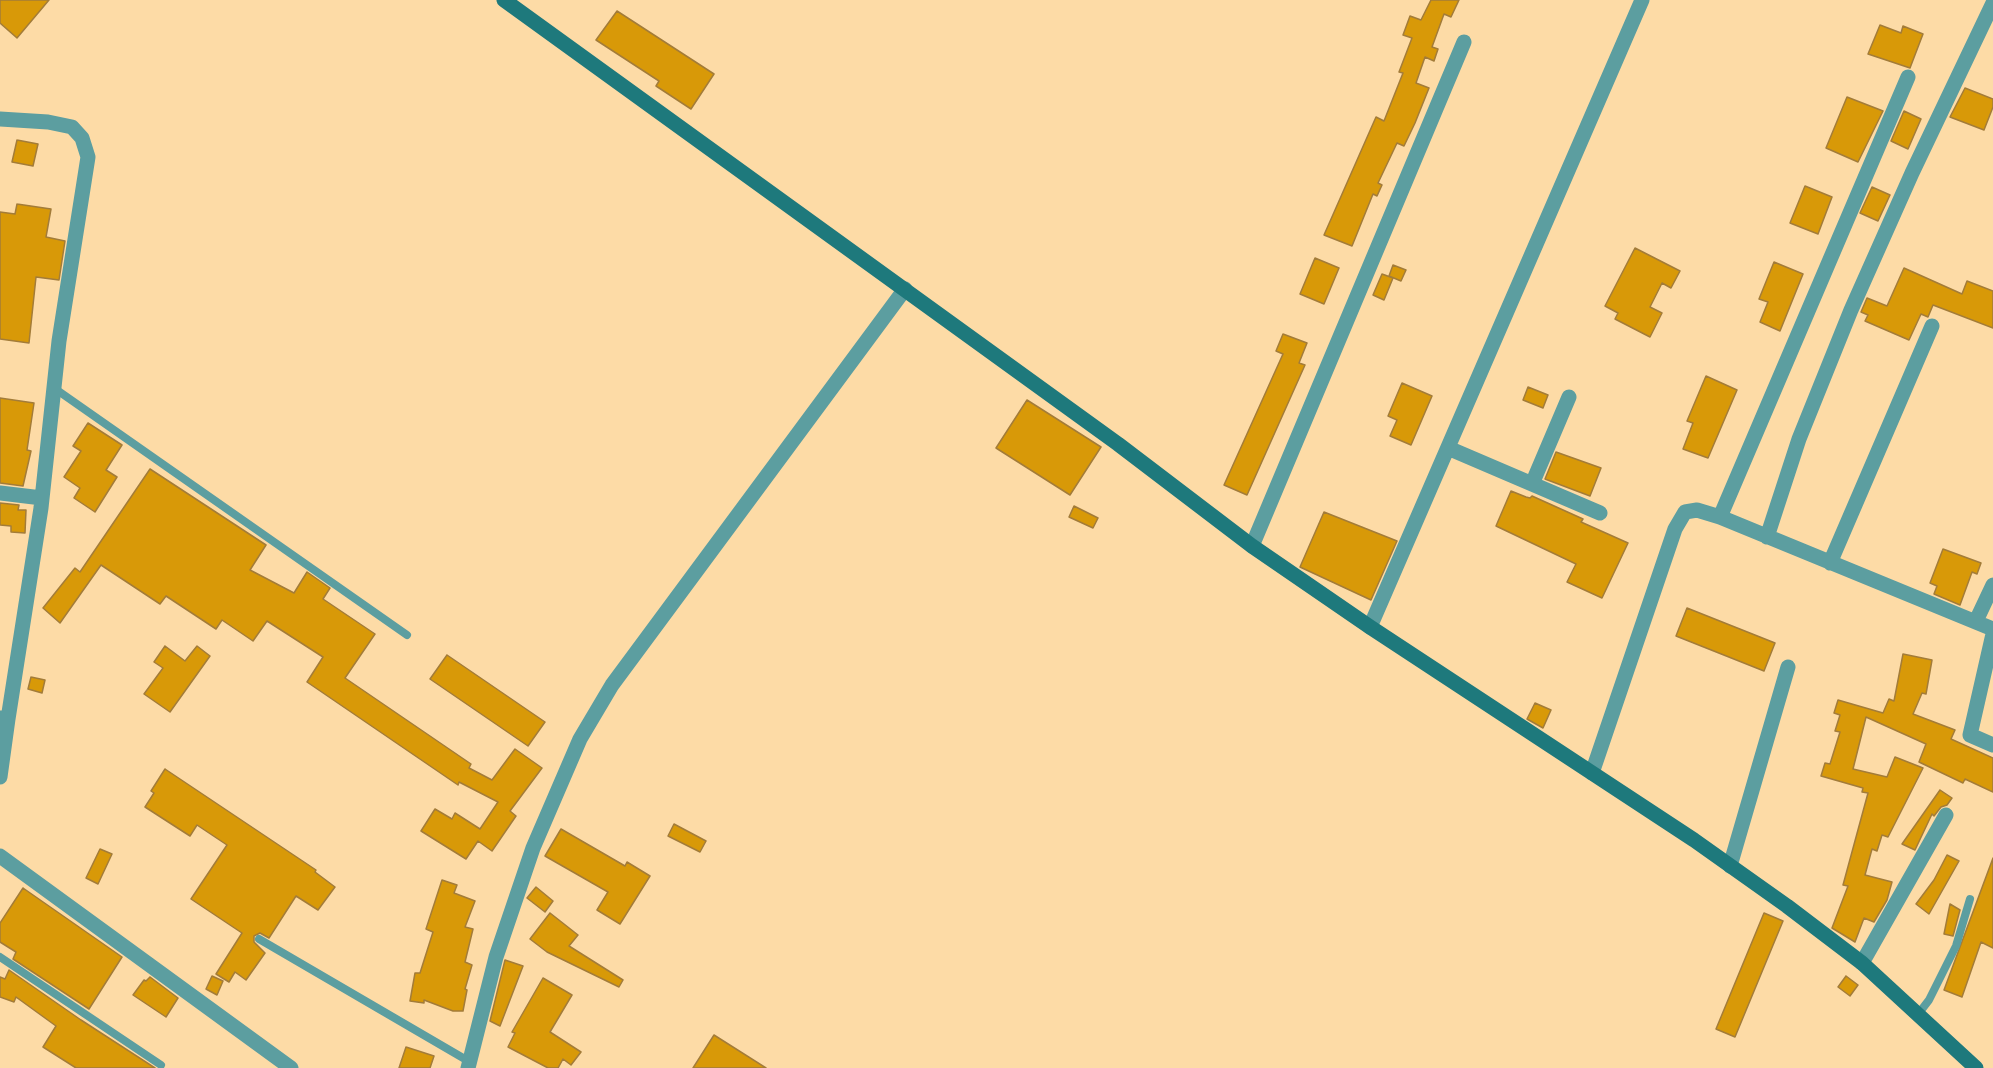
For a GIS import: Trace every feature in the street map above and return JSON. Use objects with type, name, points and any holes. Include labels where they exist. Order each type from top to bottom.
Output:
[{"type":"street","points":[[504,0],[905,289],[1252,546],[1787,906],[1862,963],[1919,1013],[1976,1068]]},
{"type":"street","points":[[1370,627],[1642,0]]},
{"type":"street","points":[[1767,537],[1799,439],[1851,310],[1912,173],[1993,3]]},
{"type":"street","points":[[1252,546],[1464,42]]},
{"type":"street","points":[[1720,517],[1778,375],[1908,77]]},
{"type":"street","points":[[0,119],[48,122],[72,127],[82,138],[88,157],[54,388],[42,498],[4,718],[0,777]]},
{"type":"street","points":[[469,1065],[496,957],[529,859],[580,739],[612,685],[905,289]]},
{"type":"street","points":[[1830,563],[1932,326]]},
{"type":"street","points":[[1532,483],[1569,397]]},
{"type":"street","points":[[1448,448],[1600,513]]},
{"type":"street","points":[[0,493],[42,498]]},
{"type":"street","points":[[1592,773],[1675,529],[1685,512],[1697,510],[1720,517],[1993,629]]},
{"type":"street","points":[[1976,621],[1993,585]]},
{"type":"street","points":[[1993,634],[1970,735],[1993,745]]},
{"type":"street","points":[[1730,866],[1788,667]]},
{"type":"street","points":[[1862,963],[1946,815]]},
{"type":"street","points":[[0,856],[291,1068]]},
{"type":"lane","points":[[54,388],[407,635]]},
{"type":"lane","points":[[1919,1013],[1929,1000],[1956,946],[1970,899]]},
{"type":"lane","points":[[259,939],[469,1065]]},
{"type":"lane","points":[[0,957],[161,1065]]},
{"type":"building","points":[[0,0],[49,0],[17,38],[0,23]]},
{"type":"building","points":[[1431,0],[1459,0],[1451,17],[1444,14],[1432,47],[1438,49],[1434,61],[1425,57],[1416,83],[1429,88],[1415,123],[1404,146],[1397,143],[1378,183],[1382,185],[1377,196],[1373,194],[1352,246],[1324,235],[1376,117],[1384,121],[1403,73],[1399,72],[1412,38],[1403,35],[1410,16],[1421,20]]},
{"type":"building","points":[[617,11],[714,74],[691,109],[656,86],[659,81],[596,40]]},
{"type":"building","points":[[1880,25],[1901,33],[1903,26],[1923,34],[1910,68],[1868,54]]},
{"type":"building","points":[[1965,88],[1993,99],[1993,107],[1984,130],[1950,117]]},
{"type":"building","points":[[1847,97],[1883,111],[1858,162],[1826,148]]},
{"type":"building","points":[[1904,111],[1921,119],[1908,149],[1891,141]]},
{"type":"building","points":[[17,140],[38,144],[33,166],[12,162]]},
{"type":"building","points":[[1805,186],[1832,197],[1818,234],[1790,223]]},
{"type":"building","points":[[1872,187],[1890,195],[1878,221],[1860,213]]},
{"type":"building","points":[[17,204],[51,209],[46,237],[65,241],[59,280],[36,277],[29,343],[0,339],[0,212],[15,214]]},
{"type":"building","points":[[1635,248],[1680,271],[1671,288],[1662,283],[1650,307],[1662,313],[1650,337],[1615,319],[1618,313],[1605,306]]},
{"type":"building","points":[[1315,258],[1339,268],[1324,304],[1300,294]]},
{"type":"building","points":[[1774,262],[1803,274],[1780,331],[1760,322],[1768,302],[1759,299]]},
{"type":"building","points":[[1393,265],[1406,270],[1401,281],[1389,276]]},
{"type":"building","points":[[1904,268],[1962,294],[1967,281],[1993,291],[1993,328],[1933,305],[1928,317],[1921,314],[1909,340],[1865,321],[1868,315],[1861,312],[1867,298],[1887,306]]},
{"type":"building","points":[[1382,274],[1393,278],[1384,300],[1373,295]]},
{"type":"building","points":[[1283,334],[1307,343],[1299,363],[1305,365],[1247,495],[1224,485],[1283,354],[1276,351]]},
{"type":"building","points":[[1706,376],[1737,390],[1708,458],[1683,449],[1693,423],[1687,421]]},
{"type":"building","points":[[1402,383],[1432,396],[1411,445],[1390,436],[1397,420],[1388,416]]},
{"type":"building","points":[[1528,387],[1548,395],[1543,408],[1523,400]]},
{"type":"building","points":[[0,398],[34,403],[27,450],[31,451],[23,486],[0,483]]},
{"type":"building","points":[[1027,400],[1101,447],[1070,495],[996,448]]},
{"type":"building","points":[[88,423],[122,445],[106,470],[117,477],[95,512],[74,498],[80,488],[64,477],[81,451],[73,446]]},
{"type":"building","points":[[1556,452],[1601,468],[1590,496],[1545,479]]},
{"type":"building","points":[[150,469],[266,545],[250,570],[294,593],[307,572],[330,588],[323,599],[375,634],[345,678],[471,764],[469,768],[492,780],[515,749],[542,768],[510,811],[516,816],[492,851],[478,841],[466,859],[421,831],[435,809],[452,819],[455,813],[480,829],[498,802],[459,782],[458,785],[307,682],[323,657],[267,621],[253,641],[222,620],[216,629],[166,596],[160,604],[101,565],[60,623],[43,608],[75,568],[80,572]]},
{"type":"building","points":[[1511,491],[1530,498],[1532,496],[1583,519],[1581,522],[1628,543],[1602,598],[1567,582],[1576,564],[1496,526]]},
{"type":"building","points":[[0,503],[19,505],[18,510],[26,510],[25,533],[11,532],[11,526],[0,525]]},
{"type":"building","points":[[1074,506],[1098,518],[1093,528],[1069,517]]},
{"type":"building","points":[[1324,512],[1397,541],[1371,600],[1300,567]]},
{"type":"building","points":[[1943,549],[1981,563],[1977,574],[1972,572],[1960,605],[1934,594],[1937,586],[1930,583]]},
{"type":"building","points":[[1687,608],[1775,643],[1764,671],[1676,636]]},
{"type":"building","points":[[165,646],[185,661],[197,646],[210,656],[170,712],[144,694],[163,668],[154,662]]},
{"type":"building","points":[[1903,654],[1932,660],[1926,694],[1922,693],[1913,714],[1955,730],[1951,739],[1993,758],[1993,792],[1965,779],[1963,783],[1919,762],[1926,744],[1866,717],[1853,769],[1887,777],[1895,757],[1923,768],[1888,837],[1882,835],[1877,851],[1872,849],[1865,875],[1892,882],[1887,900],[1874,922],[1864,918],[1855,942],[1832,928],[1848,886],[1843,885],[1868,793],[1862,792],[1863,788],[1821,776],[1825,763],[1830,764],[1840,732],[1835,731],[1840,715],[1834,713],[1838,700],[1883,713],[1889,699],[1894,701]]},
{"type":"building","points":[[447,655],[545,722],[528,746],[430,679]]},
{"type":"building","points":[[31,677],[45,680],[42,693],[28,689]]},
{"type":"building","points":[[1535,703],[1551,710],[1543,728],[1527,719]]},
{"type":"building","points":[[165,769],[316,870],[315,872],[335,887],[318,910],[296,896],[269,938],[260,933],[254,936],[254,942],[265,953],[246,980],[235,972],[229,982],[216,974],[242,933],[191,899],[227,845],[197,825],[190,836],[145,807],[154,793],[151,791]]},
{"type":"building","points":[[1940,790],[1952,798],[1934,816],[1932,814],[1915,850],[1902,844]]},
{"type":"building","points":[[674,824],[706,841],[700,852],[668,836]]},
{"type":"building","points":[[561,829],[625,866],[627,862],[650,876],[620,924],[597,910],[608,892],[545,856]]},
{"type":"building","points":[[100,849],[112,854],[98,884],[86,878]]},
{"type":"building","points":[[1947,855],[1959,861],[1929,914],[1916,904],[1934,880]]},
{"type":"building","points":[[1993,858],[1993,948],[1981,942],[1962,997],[1944,990]]},
{"type":"building","points":[[442,880],[457,885],[454,893],[475,901],[465,927],[473,929],[465,962],[472,965],[465,989],[467,990],[463,1011],[453,1011],[424,1000],[424,1003],[410,1001],[415,973],[420,973],[433,932],[426,929]]},
{"type":"building","points":[[536,887],[553,901],[545,912],[527,898]]},
{"type":"building","points":[[23,888],[122,957],[89,1009],[13,959],[16,952],[0,942],[0,923]]},
{"type":"building","points":[[1950,904],[1960,910],[1953,936],[1944,934]]},
{"type":"building","points":[[550,913],[578,935],[569,946],[623,980],[619,987],[547,952],[530,939]]},
{"type":"building","points":[[1764,913],[1783,921],[1735,1037],[1716,1029]]},
{"type":"building","points":[[505,960],[523,966],[500,1026],[490,1021]]},
{"type":"building","points":[[9,970],[155,1068],[76,1068],[43,1047],[56,1026],[16,997],[14,1002],[0,997],[0,977],[5,979]]},
{"type":"building","points":[[212,976],[223,981],[217,995],[206,989]]},
{"type":"building","points":[[1846,976],[1858,985],[1850,996],[1838,987]]},
{"type":"building","points":[[150,977],[178,998],[166,1017],[133,995],[144,980]]},
{"type":"building","points":[[543,978],[572,995],[550,1032],[581,1052],[571,1065],[563,1059],[558,1068],[548,1068],[508,1047],[515,1033],[512,1032]]},
{"type":"building","points":[[714,1035],[766,1068],[693,1068]]},
{"type":"building","points":[[406,1047],[434,1056],[430,1068],[399,1068]]}]
